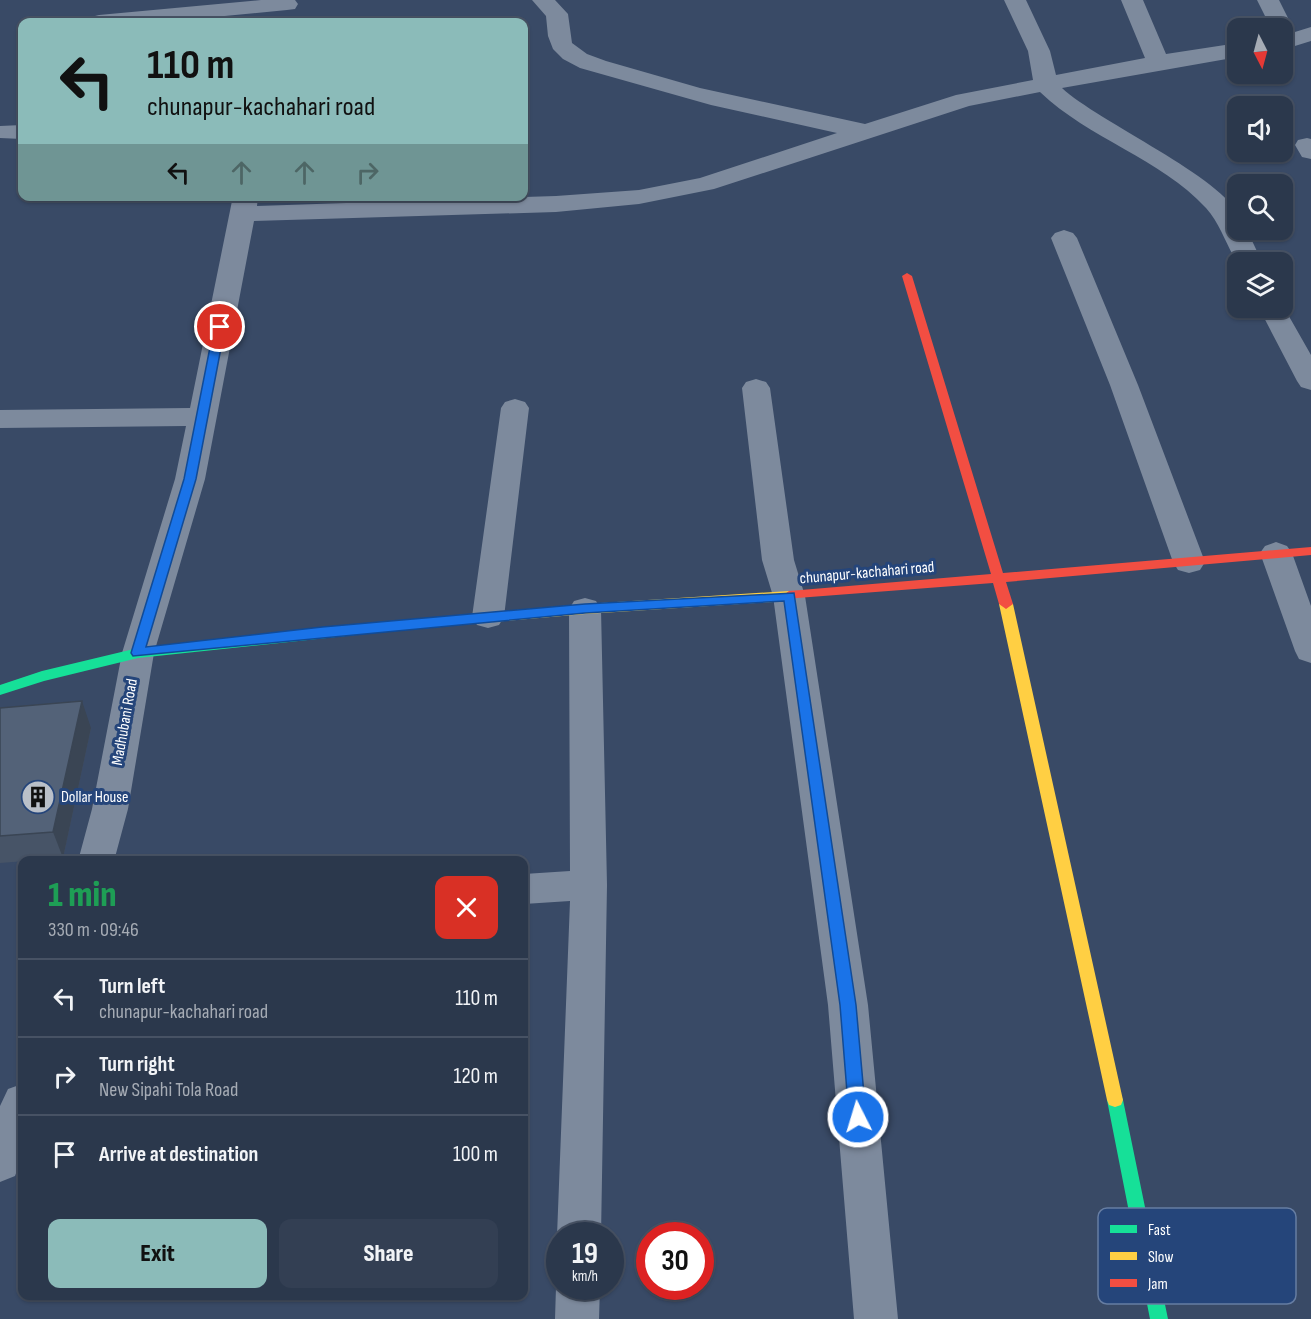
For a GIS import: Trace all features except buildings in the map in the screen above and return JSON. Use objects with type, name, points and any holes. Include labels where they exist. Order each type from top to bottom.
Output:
[{"type":"street","points":[[543,0],[557,14],[558,41],[565,49],[579,57],[652,82],[743,107],[867,131]]},
{"type":"street","points":[[1015,0],[1041,56],[1046,70],[1046,84],[1075,112],[1180,175],[1211,200],[1231,224],[1244,252]]},
{"type":"street","points":[[1132,0],[1158,62]]},
{"type":"street","points":[[1268,0],[1276,18]]},
{"type":"street","points":[[157,18],[286,9]]},
{"type":"street","points":[[1293,35],[1311,34]]},
{"type":"street","points":[[244,205],[556,204],[639,197],[705,184],[964,100],[1158,62],[1227,52]]},
{"type":"street","name":"Madhubani Road","points":[[97,856],[110,808],[138,653],[190,479],[244,205]]},
{"type":"street","points":[[1064,238],[1124,385],[1190,562]]},
{"type":"street","points":[[907,276],[1000,579],[1104,1047],[1136,1208]]},
{"type":"street","points":[[1277,318],[1311,381]]},
{"type":"street","points":[[756,388],[778,560],[789,596],[848,1005],[876,1319]]},
{"type":"street","points":[[488,617],[514,408]]},
{"type":"street","points":[[0,419],[201,417]]},
{"type":"street","name":"chunapur-kachahari road","points":[[0,690],[42,676],[138,653],[322,632],[585,609],[1000,579],[1311,551]]},
{"type":"street","points":[[1276,553],[1311,651]]},
{"type":"street","points":[[579,1222],[589,885],[585,609]]},
{"type":"street","points":[[528,888],[589,885]]},
{"type":"street","points":[[0,1163],[18,1113]]},
{"type":"street","points":[[577,1319],[578,1300]]},
{"type":"street","points":[[1155,1304],[1158,1319]]},
{"type":"traffic: fast","points":[[0,690],[42,676],[138,653],[392,626]]},
{"type":"traffic: fast","points":[[1115,1100],[1137,1208]]},
{"type":"traffic: fast","points":[[1156,1304],[1159,1319]]},
{"type":"traffic: slow","points":[[392,626],[585,609],[789,596]]},
{"type":"traffic: slow","points":[[1006,604],[1115,1100]]},
{"type":"traffic: jam","points":[[907,276],[1006,604]]},
{"type":"traffic: jam","points":[[789,596],[1311,551]]},
{"type":"place","name":"Dollar House","points":[[38,797]]},
{"type":"route","points":[[220,327],[190,479],[138,653],[322,632],[585,609],[789,596],[848,1005],[858,1117]]}]
